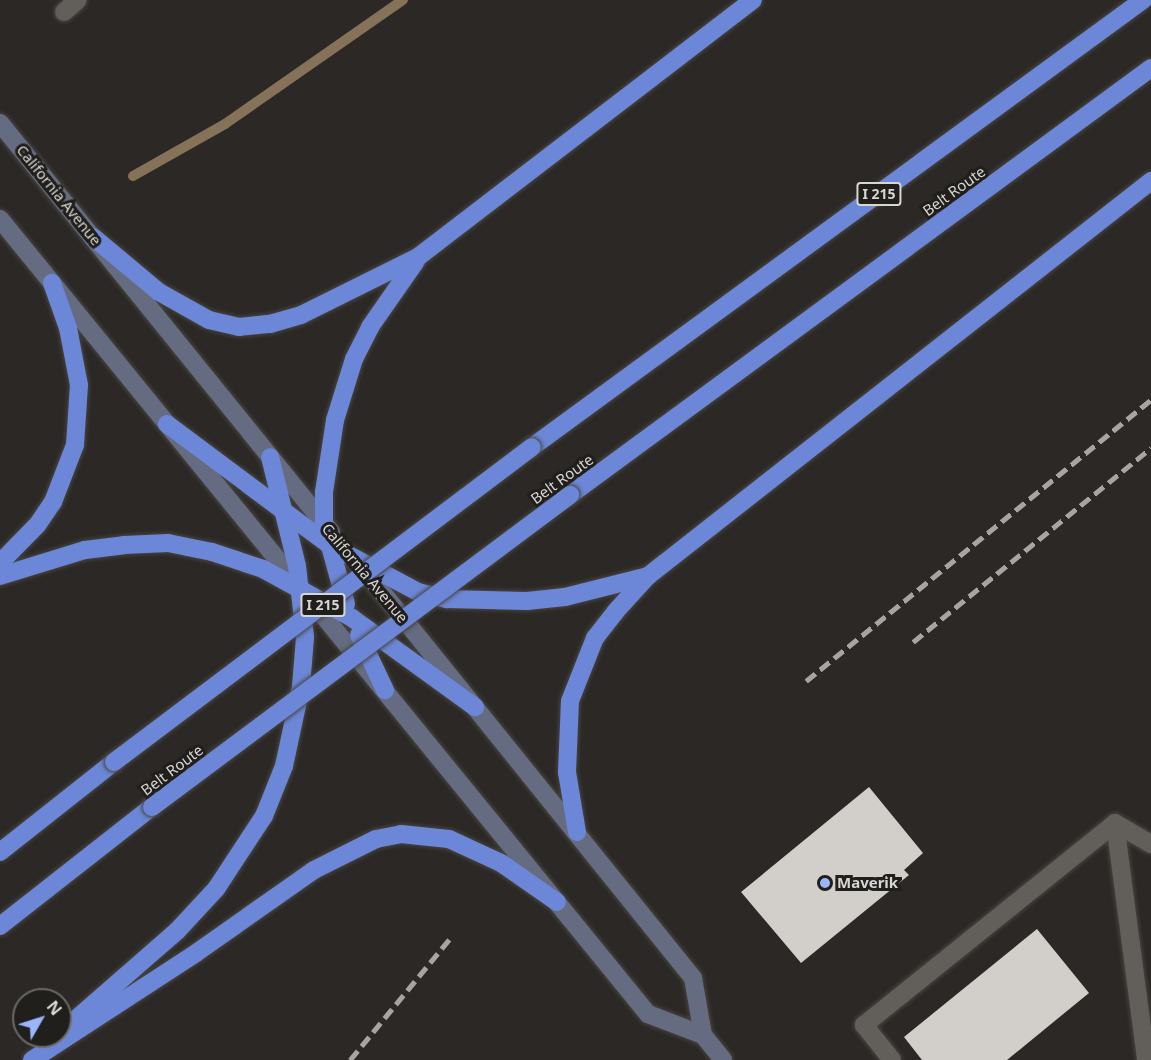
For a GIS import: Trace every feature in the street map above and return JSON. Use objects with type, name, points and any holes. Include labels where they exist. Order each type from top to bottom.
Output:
[{"type":"highway","points":[[93,237],[180,306],[209,320],[239,327],[301,315],[418,257],[753,0]]},
{"type":"highway","name":"I 215","points":[[0,852],[114,762],[532,447],[1143,0]]},
{"type":"highway","name":"Belt Route","points":[[0,926],[152,807],[570,495],[1151,68]]},
{"type":"highway","points":[[577,832],[567,772],[570,701],[595,638],[648,576],[1151,181]]},
{"type":"highway","points":[[385,690],[351,618],[328,544],[324,524],[328,458],[345,385],[370,327],[418,257]]},
{"type":"highway","points":[[0,564],[38,524],[52,502],[75,445],[78,385],[68,328],[52,283]]},
{"type":"highway","points":[[167,424],[328,544],[418,592],[447,599],[487,603],[565,597],[648,576]]},
{"type":"highway","points":[[72,1022],[194,913],[235,864],[264,816],[284,766],[301,687],[305,637],[301,589],[270,457]]},
{"type":"highway","points":[[0,576],[85,550],[168,543],[263,569],[351,618],[475,707]]},
{"type":"highway","points":[[31,1060],[196,953],[314,870],[376,839],[401,834],[449,839],[501,863],[557,902]]},
{"type":"highway","points":[[31,1060],[44,1048]]},
{"type":"main road","name":"California Avenue","points":[[0,123],[324,524],[356,560],[577,832],[693,978],[703,1035],[723,1060]]},
{"type":"main road","points":[[0,219],[648,1014],[703,1035]]},
{"type":"lane","points":[[1115,823],[1151,844]]},
{"type":"lane","points":[[892,1060],[864,1025],[1115,823]]},
{"type":"lane","points":[[1115,823],[1146,1060]]},
{"type":"building","name":"Maverik","points":[[869,787],[923,853],[904,870],[909,875],[801,963],[741,892]]},
{"type":"building","points":[[1037,929],[1089,993],[1007,1060],[922,1060],[904,1037]]},
{"type":"waterway","points":[[133,176],[225,124],[403,0]]},
{"type":"railway","points":[[806,681],[1151,400]]},
{"type":"railway","points":[[913,642],[1151,448]]},
{"type":"railway","points":[[350,1060],[451,937]]},
{"type":"place","name":"Maverik","points":[[825,883]]}]
